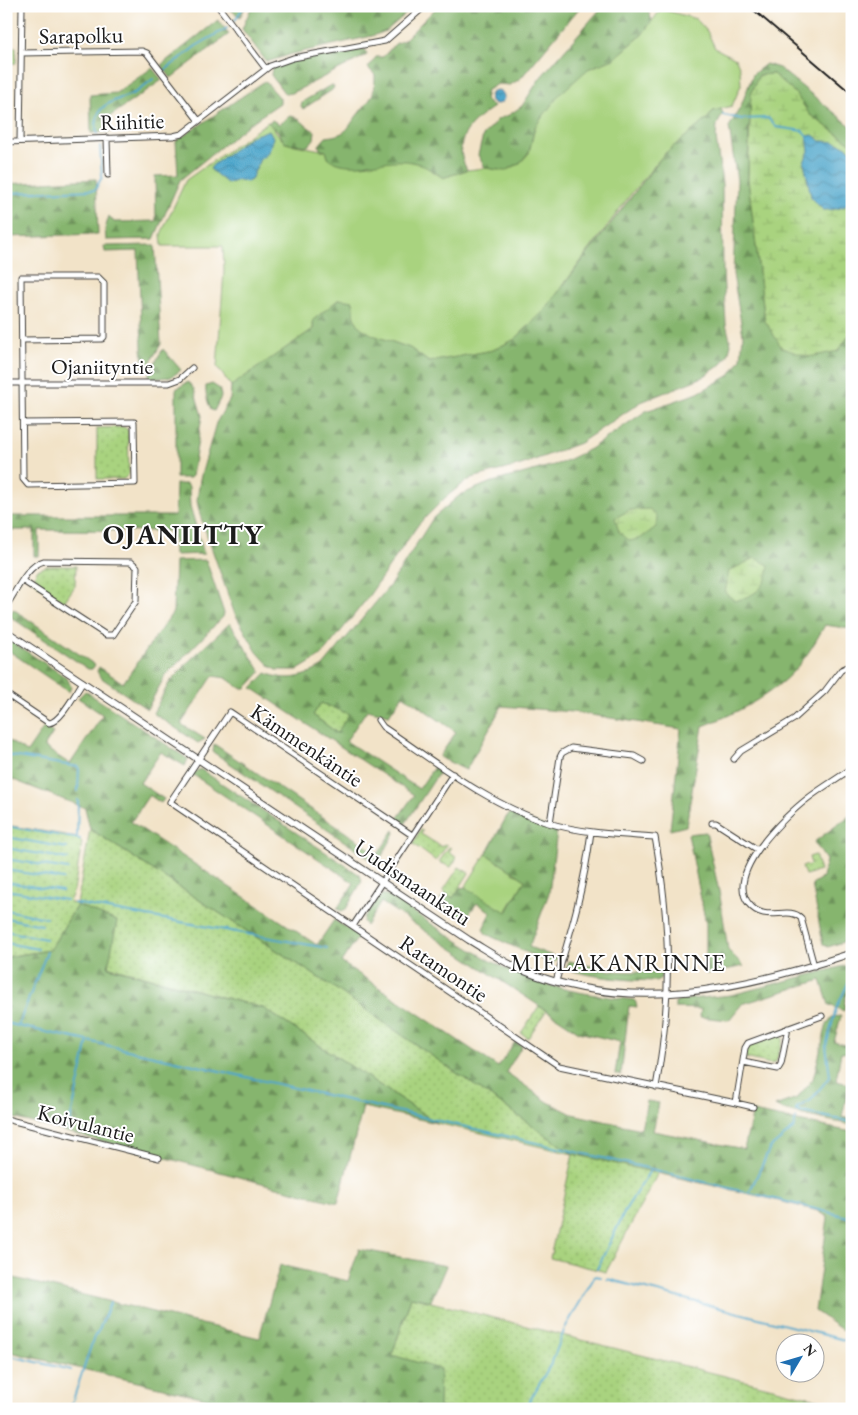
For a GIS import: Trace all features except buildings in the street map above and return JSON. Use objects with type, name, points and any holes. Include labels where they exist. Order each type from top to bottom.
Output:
[{"type":"street","points":[[20,141],[22,6]]},
{"type":"street","points":[[218,6],[266,69]]},
{"type":"street","name":"Riihitie","points":[[6,142],[173,136],[182,134],[266,69],[294,58],[385,41],[425,6]]},
{"type":"street","name":"Sarapolku","points":[[21,52],[142,51],[147,53],[198,120]]},
{"type":"street","points":[[107,138],[108,175]]},
{"type":"street","points":[[22,340],[102,339],[104,337],[104,283],[98,277],[21,277],[23,479],[28,485],[135,483],[134,422],[23,423]]},
{"type":"street","name":"Ojaniityntie","points":[[6,383],[169,382],[180,379],[192,368]]},
{"type":"street","points":[[6,606],[23,581],[34,566],[44,561],[132,562],[137,567],[136,601],[113,635],[110,636],[23,581]]},
{"type":"street","name":"Uudismaankatu","points":[[6,632],[381,881],[497,957],[520,969],[556,981],[621,994],[667,994],[739,985],[814,966],[852,953]]},
{"type":"street","points":[[734,760],[741,751],[782,728],[799,715],[825,691],[841,670],[852,665]]},
{"type":"street","points":[[6,694],[49,723],[59,718],[83,682]]},
{"type":"street","name":"Kämmenkäntie","points":[[199,759],[230,712],[412,835]]},
{"type":"street","points":[[378,720],[383,727],[453,774],[510,808],[550,823],[591,832],[655,837],[668,924],[667,994],[656,1087]]},
{"type":"street","points":[[550,823],[560,757],[566,750],[571,748],[634,756],[643,761]]},
{"type":"street","name":"Ratamontie","points":[[199,759],[170,802],[559,1066],[753,1107]]},
{"type":"street","points":[[814,966],[804,924],[799,916],[759,912],[746,900],[742,881],[758,850],[780,824],[798,806],[852,768]]},
{"type":"street","points":[[352,926],[453,774]]},
{"type":"street","points":[[712,823],[716,823],[758,850]]},
{"type":"street","points":[[556,981],[583,887],[591,832]]},
{"type":"street","points":[[736,1103],[744,1048],[748,1044],[822,1016]]},
{"type":"street","points":[[743,1062],[778,1069],[781,1064],[788,1028]]},
{"type":"street","name":"Koivulantie","points":[[6,1119],[159,1158]]},
{"type":"green space","points":[[226,6],[246,6],[240,17]]},
{"type":"green space","points":[[252,6],[415,6],[386,31],[266,61],[242,29]]},
{"type":"green space","points":[[438,6],[581,6],[520,79],[510,85],[498,84],[487,90],[485,100],[494,107],[477,119],[462,141],[461,150],[467,170],[443,178],[433,171],[369,163],[352,167],[333,162],[328,158],[326,151],[320,149],[319,145],[326,137],[346,130],[369,100],[373,93],[375,75],[368,68],[376,57],[383,57],[395,44],[404,40]]},
{"type":"green space","points":[[603,6],[647,6],[652,21],[641,36],[614,59],[588,69],[535,127],[529,152],[519,164],[505,171],[485,168],[478,155],[483,136],[498,119],[509,115],[522,106],[540,78]]},
{"type":"green space","points":[[661,9],[696,19],[707,31],[715,48],[736,59],[740,69],[741,85],[732,106],[713,111],[707,119],[664,154],[631,194],[544,311],[515,339],[493,350],[429,362],[410,348],[373,335],[360,327],[355,319],[353,301],[339,299],[313,320],[313,329],[231,386],[217,367],[224,271],[223,246],[162,246],[161,234],[186,180],[268,122],[285,143],[326,151],[328,158],[337,163],[358,165],[391,161],[412,162],[424,166],[443,178],[467,170],[485,168],[505,171],[519,164],[529,153],[535,127],[559,95],[588,69],[614,59],[641,36]]},
{"type":"green space","points":[[218,20],[229,34],[171,78],[161,65]]},
{"type":"green space","points":[[6,47],[16,47],[16,63],[6,64]]},
{"type":"green space","points":[[365,49],[367,55],[292,93],[285,94],[271,75],[272,67],[286,62]]},
{"type":"green space","points":[[766,64],[779,68],[852,127],[852,144],[810,115],[795,93],[773,74],[759,75],[749,127],[748,179],[765,321],[838,351],[852,331],[852,629],[825,625],[805,657],[782,682],[744,708],[703,726],[686,826],[670,830],[681,729],[572,712],[502,706],[466,770],[439,757],[456,732],[403,695],[389,715],[367,710],[346,741],[419,789],[434,767],[440,771],[405,824],[397,819],[414,795],[252,688],[266,673],[288,678],[302,676],[323,666],[391,584],[433,518],[460,495],[489,483],[561,463],[590,449],[646,411],[698,393],[730,375],[741,359],[743,335],[733,274],[737,181],[729,127],[741,106],[753,74]],"holes":[[[321,703],[349,714],[337,733],[313,715]]]},
{"type":"green space","points":[[152,68],[162,80],[109,117],[110,132],[91,133],[90,95],[116,93]]},
{"type":"green space","points":[[773,74],[795,93],[810,115],[852,144],[852,331],[838,351],[809,357],[782,348],[765,321],[748,179],[751,93],[759,75]]},
{"type":"green space","points":[[265,81],[280,98],[280,103],[249,124],[180,180],[154,239],[106,240],[105,229],[109,216],[114,222],[156,221],[155,176],[178,175],[176,141]]},
{"type":"green space","points":[[331,85],[334,87],[332,90],[303,109],[301,106],[302,102]]},
{"type":"green space","points":[[721,109],[723,113],[717,125],[716,138],[722,184],[726,324],[731,344],[728,355],[722,364],[703,377],[641,402],[580,443],[521,465],[472,478],[460,486],[418,525],[366,600],[321,656],[298,670],[277,670],[270,666],[257,652],[234,612],[200,515],[197,501],[200,479],[216,423],[230,399],[231,386],[313,329],[313,320],[339,299],[353,301],[355,319],[373,335],[410,348],[429,362],[493,350],[515,339],[543,312],[664,154],[707,119],[713,111]]},
{"type":"green space","points":[[290,116],[297,118],[315,131],[314,139],[308,146],[285,143],[277,130],[272,127],[262,131],[259,128],[272,120],[279,124]]},
{"type":"green space","points":[[96,179],[98,234],[6,237],[6,184]]},
{"type":"green space","points":[[155,245],[161,344],[147,368],[143,371],[138,251],[105,252],[104,246]]},
{"type":"green space","points":[[163,349],[181,370],[171,377],[149,379],[149,373]]},
{"type":"green space","points":[[188,382],[194,389],[202,416],[192,476],[190,478],[176,478],[176,389]]},
{"type":"green space","points":[[212,384],[220,389],[221,397],[214,411],[211,410],[206,392],[206,386]]},
{"type":"green space","points":[[124,427],[128,430],[129,474],[124,479],[97,479],[97,428]]},
{"type":"green space","points":[[176,484],[187,484],[189,487],[190,506],[204,554],[174,555],[173,531],[39,530],[39,556],[34,556],[34,530],[6,530],[6,516],[175,516]]},
{"type":"green space","points":[[650,509],[657,517],[656,527],[641,538],[630,541],[619,532],[615,518],[630,510]]},
{"type":"green space","points":[[755,558],[769,565],[766,579],[755,593],[735,601],[725,593],[729,571]]},
{"type":"green space","points":[[206,560],[224,613],[223,617],[165,676],[147,709],[100,677],[97,671],[99,667],[123,683],[173,612],[175,561]]},
{"type":"green space","points":[[47,566],[76,566],[75,586],[64,602],[33,581],[37,570]]},
{"type":"green space","points":[[13,609],[95,665],[92,669],[88,669],[12,618],[10,614]]},
{"type":"green space","points":[[230,623],[261,672],[246,688],[240,688],[226,678],[213,676],[181,724],[205,739],[198,743],[153,713],[169,683],[187,663]]},
{"type":"green space","points":[[6,638],[67,678],[71,687],[69,692],[6,649]]},
{"type":"green space","points":[[85,691],[188,759],[185,766],[161,752],[140,783],[164,799],[161,803],[149,795],[131,822],[317,945],[334,920],[359,936],[341,962],[498,1067],[515,1042],[522,1046],[506,1072],[548,1102],[572,1114],[641,1129],[647,1101],[659,1103],[653,1131],[744,1149],[753,1112],[852,1132],[852,1337],[815,1311],[828,1217],[818,1211],[763,1197],[573,1154],[333,987],[90,829],[85,808],[6,777],[6,739],[27,752],[44,727],[53,733],[44,747],[70,764],[103,715],[78,698]]},
{"type":"green space","points":[[321,703],[350,714],[337,733],[313,715]]},
{"type":"green space","points":[[214,744],[378,854],[394,830],[395,833],[379,861],[373,861],[213,752]]},
{"type":"green space","points":[[200,769],[360,875],[362,881],[346,909],[342,911],[337,909],[354,883],[192,774]]},
{"type":"green space","points":[[511,813],[557,831],[549,893],[529,947],[558,958],[552,964],[486,934],[483,929],[491,912],[477,903],[466,918],[463,918],[448,910],[440,899],[446,893],[453,898],[460,888],[465,887],[507,912],[525,880],[486,854],[507,816]]},
{"type":"green space","points":[[852,814],[852,939],[828,947],[823,944],[812,884],[823,877],[826,860],[814,842]]},
{"type":"green space","points":[[6,825],[77,837],[82,842],[74,890],[69,902],[77,905],[50,950],[6,957]]},
{"type":"green space","points":[[90,829],[333,987],[573,1154],[437,1123],[263,1008],[107,966],[77,905]]},
{"type":"green space","points":[[420,830],[423,830],[421,834],[442,847],[444,844],[447,845],[436,861],[413,844]]},
{"type":"green space","points":[[706,832],[720,896],[728,950],[744,966],[706,974],[706,924],[688,834]]},
{"type":"green space","points":[[449,847],[451,848],[449,852],[457,858],[451,867],[439,862]]},
{"type":"green space","points":[[486,854],[525,880],[506,912],[465,887]]},
{"type":"green space","points":[[815,855],[820,871],[805,875],[802,867],[811,864],[809,857]]},
{"type":"green space","points":[[459,867],[469,873],[453,898],[443,891]]},
{"type":"green space","points":[[382,894],[387,895],[475,952],[521,975],[568,990],[635,1000],[637,1007],[629,1006],[621,1075],[615,1074],[620,1042],[579,1032],[381,902],[366,926],[363,921],[364,917]]},
{"type":"green space","points":[[77,905],[117,921],[108,967],[263,1008],[437,1123],[363,1107],[338,1203],[6,1116],[6,957],[50,950]]},
{"type":"green space","points":[[569,961],[612,971],[661,973],[661,978],[656,981],[644,981],[588,975],[566,969]]},
{"type":"green space","points":[[852,964],[852,984],[845,1000],[844,1011],[829,1005],[821,980],[742,1004],[729,1020],[700,1017],[701,1009],[675,1008],[675,1002],[681,1000],[731,995]]},
{"type":"green space","points":[[539,1006],[546,1011],[528,1038],[521,1033]]},
{"type":"green space","points":[[841,1016],[834,1042],[852,1047],[852,1054],[841,1052],[836,1081],[849,1084],[842,1117],[852,1119],[852,1125],[799,1114],[775,1106],[797,1098],[813,1079],[827,1024],[832,1017]]},
{"type":"green space","points":[[779,1034],[783,1039],[776,1062],[771,1064],[746,1058],[745,1054],[749,1046]]},
{"type":"green space","points":[[573,1154],[658,1173],[606,1272],[550,1258]]},
{"type":"green space","points":[[359,1249],[446,1266],[431,1301],[411,1297],[392,1355],[440,1369],[439,1407],[445,1409],[252,1409],[6,1351],[6,1276],[259,1338],[280,1265],[348,1281]]},
{"type":"green space","points":[[411,1297],[852,1409],[439,1408],[392,1355]]},
{"type":"water","points":[[494,90],[500,90],[504,97],[500,104],[494,104],[490,100],[490,94]]},
{"type":"water","points":[[269,130],[273,137],[268,153],[260,159],[251,180],[247,182],[237,180],[228,184],[210,169],[250,137]]},
{"type":"water","points":[[813,135],[821,141],[838,143],[852,151],[852,200],[842,207],[823,210],[811,197],[804,162],[809,151],[807,136]]},
{"type":"waterway","points":[[235,20],[244,6]]},
{"type":"waterway","points":[[164,71],[196,46],[227,28]]},
{"type":"waterway","points":[[97,134],[96,123],[105,105],[137,92],[153,79]]},
{"type":"waterway","points":[[723,115],[742,119],[768,118],[776,127],[803,131],[807,136]]},
{"type":"waterway","points":[[6,193],[95,190],[102,177],[100,146]]},
{"type":"waterway","points":[[6,755],[79,767],[78,791]]},
{"type":"waterway","points":[[77,837],[78,800]]},
{"type":"waterway","points":[[6,826],[80,839]]},
{"type":"waterway","points":[[6,837],[67,848]]},
{"type":"waterway","points":[[6,848],[68,859]]},
{"type":"waterway","points":[[6,859],[68,869]]},
{"type":"waterway","points":[[6,870],[63,879]]},
{"type":"waterway","points":[[6,882],[62,891]]},
{"type":"waterway","points":[[6,890],[66,900]]},
{"type":"waterway","points":[[74,903],[327,948]]},
{"type":"waterway","points":[[6,910],[46,918]]},
{"type":"waterway","points":[[6,918],[42,925]]},
{"type":"waterway","points":[[6,931],[46,939]]},
{"type":"waterway","points":[[6,943],[38,949]]},
{"type":"waterway","points":[[6,1023],[18,1026],[47,952]]},
{"type":"waterway","points":[[852,975],[836,1009],[826,1046],[830,1076],[811,1100],[797,1108],[796,1111],[852,1122]]},
{"type":"waterway","points":[[18,1026],[88,1041],[68,1130]]},
{"type":"waterway","points":[[88,1041],[651,1169]]},
{"type":"waterway","points":[[597,1269],[627,1207],[651,1169],[749,1193],[770,1148],[793,1129],[796,1118]]},
{"type":"waterway","points":[[750,1193],[852,1218]]},
{"type":"waterway","points":[[525,1409],[552,1362],[565,1328],[595,1276],[601,1277]]},
{"type":"waterway","points":[[607,1279],[852,1342]]},
{"type":"waterway","points":[[70,1409],[94,1337],[99,1330],[110,1303]]},
{"type":"waterway","points":[[6,1355],[71,1370]]},
{"type":"railway","points":[[749,6],[852,94]]},
{"type":"district","name":"OJANIITTY","points":[[183,534]]},
{"type":"district","name":"MIELAKANRINNE","points":[[618,963]]}]
